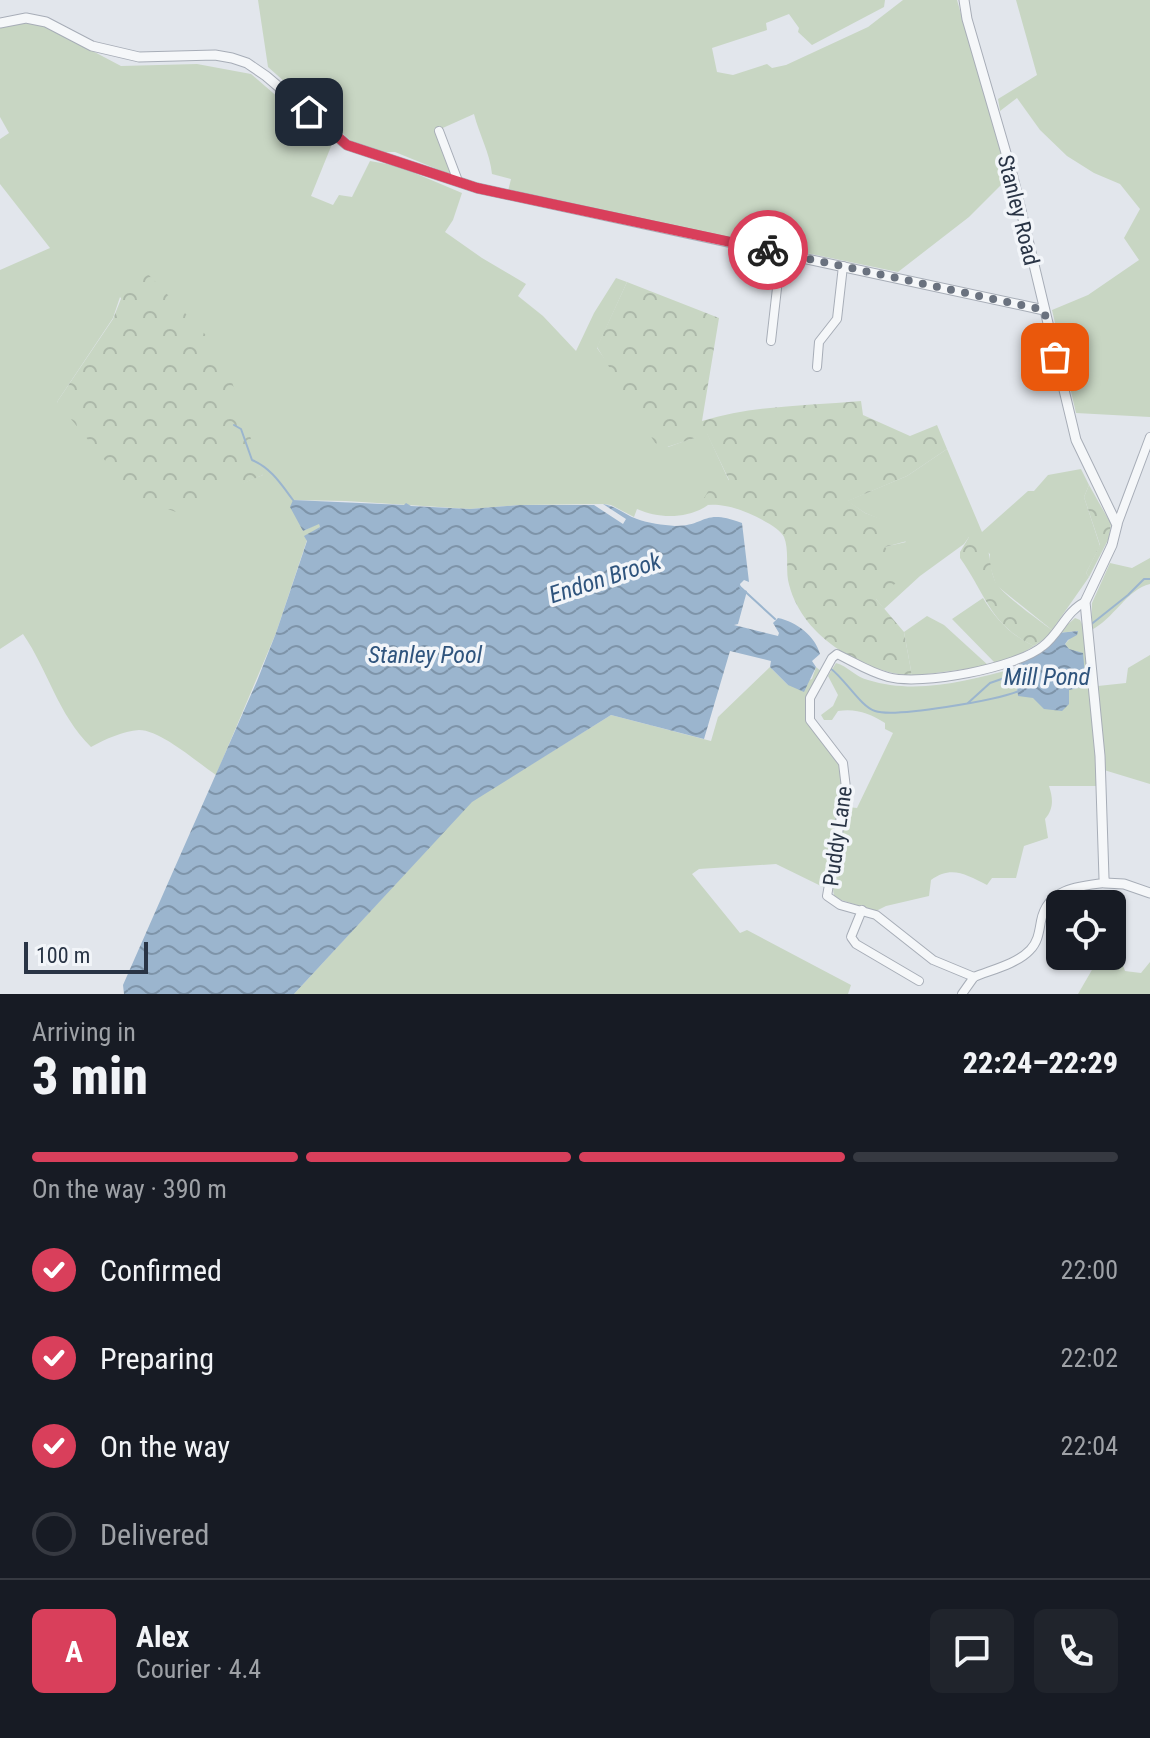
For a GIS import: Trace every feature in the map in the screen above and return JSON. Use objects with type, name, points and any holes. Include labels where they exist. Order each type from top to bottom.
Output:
[{"type":"street","name":"Stanley Road","points":[[964,0],[970,31],[1013,177],[1076,440],[1117,525]]},
{"type":"street","points":[[0,23],[26,18],[46,22],[92,46],[139,57],[215,55],[247,63],[347,145],[523,199],[1044,310]]},
{"type":"street","points":[[439,131],[458,181]]},
{"type":"street","points":[[771,341],[781,253]]},
{"type":"street","points":[[817,367],[819,342],[837,319],[843,266]]},
{"type":"street","points":[[1105,883],[1100,756],[1085,602],[1112,545],[1149,440]]},
{"type":"street","name":"Puddy Lane","points":[[974,977],[933,960],[876,915],[840,905],[827,896],[846,774],[843,763],[810,720],[810,698],[837,654],[869,671],[902,679],[989,669],[1016,662],[1044,646],[1075,607],[1085,602]]},
{"type":"street","points":[[962,994],[974,977],[1026,954],[1038,938],[1042,914],[1059,893],[1073,887],[1105,883],[1124,884],[1150,893]]},
{"type":"street","name":"Puddy Lane","points":[[862,910],[851,937],[856,944],[919,981]]},
{"type":"green space","points":[[258,0],[885,0],[884,7],[812,45],[798,32],[799,28],[789,14],[766,23],[767,30],[712,48],[717,72],[733,75],[767,64],[772,68],[786,65],[868,27],[903,0],[957,0],[1008,178],[969,217],[898,272],[508,191],[511,179],[492,174],[474,114],[436,131],[454,176],[395,152],[358,147],[268,67]]},
{"type":"green space","points":[[1016,0],[1150,0],[1150,417],[1076,413],[1052,310],[1088,295],[1139,260],[1124,238],[1140,209],[1120,184],[1094,173],[1067,156],[1040,130],[1017,98],[1000,111],[998,99],[1037,75]]},
{"type":"green space","points":[[19,22],[47,27],[121,66],[197,64],[251,74],[332,144],[311,196],[333,205],[339,195],[352,197],[370,161],[398,166],[462,193],[453,220],[445,232],[526,284],[518,296],[543,316],[576,351],[594,313],[616,278],[627,282],[597,348],[668,447],[707,433],[729,481],[701,505],[708,505],[700,510],[673,516],[655,515],[637,509],[634,517],[603,504],[470,509],[293,500],[303,531],[319,523],[320,527],[307,540],[276,633],[216,775],[168,741],[148,731],[127,732],[91,747],[61,706],[23,634],[0,649],[0,270],[50,248],[0,184],[0,139],[9,133],[0,117],[0,28]],"holes":[[[120,297],[263,475],[230,488],[57,402],[113,318]]]},
{"type":"green space","points":[[146,272],[222,352],[263,475],[176,512],[135,497],[57,402],[113,319],[130,276]]},
{"type":"green space","points":[[627,282],[719,318],[702,421],[761,409],[861,401],[863,415],[910,436],[937,425],[947,449],[907,476],[848,501],[865,513],[887,521],[907,541],[885,547],[906,575],[876,599],[904,632],[912,676],[872,667],[835,647],[818,633],[794,600],[788,580],[786,542],[781,532],[758,517],[731,507],[700,505],[710,488],[729,480],[707,434],[667,447],[655,443],[597,347]]},
{"type":"green space","points":[[947,449],[982,532],[1028,491],[1034,491],[1048,475],[1081,469],[1089,485],[1084,497],[1100,546],[1086,573],[1089,577],[1052,630],[996,585],[989,563],[990,554],[969,537],[884,609],[876,599],[884,547],[906,542],[887,522],[847,501],[907,476]]},
{"type":"green space","points":[[1089,485],[1111,524],[1109,538],[1089,577],[1086,573],[1100,545],[1084,497]]},
{"type":"green space","points":[[982,532],[998,586],[1052,630],[1034,646],[998,619],[960,558],[969,537]]},
{"type":"green space","points":[[1150,558],[1150,584],[1134,592],[1091,630],[1092,603],[1110,563],[1132,568]]},
{"type":"green space","points":[[983,598],[1005,626],[1034,646],[996,664],[952,619]]},
{"type":"green space","points":[[927,616],[944,625],[989,666],[912,676],[904,632]]},
{"type":"green space","points":[[1075,618],[1083,626],[1098,786],[1049,786],[1052,803],[1045,819],[1048,838],[1024,846],[1016,878],[992,878],[987,885],[959,873],[946,873],[931,880],[929,896],[876,911],[835,898],[833,879],[848,807],[857,808],[893,733],[885,729],[885,723],[879,719],[856,711],[838,711],[832,720],[824,720],[821,715],[833,706],[838,695],[828,676],[836,663],[863,679],[905,686],[942,684],[1015,668],[1018,696],[1069,690],[1069,649],[1065,644],[1077,631],[1058,633]]},
{"type":"green space","points":[[1150,655],[1150,784],[1104,770],[1098,686],[1126,683],[1128,668]]},
{"type":"green space","points":[[770,667],[788,685],[812,679],[816,667],[822,672],[810,693],[809,723],[841,765],[843,793],[827,881],[823,887],[776,864],[699,869],[692,874],[740,933],[747,930],[851,985],[848,994],[294,994],[472,801],[611,715],[711,741],[718,717]]},
{"type":"green space","points":[[1150,962],[1150,994],[1078,994],[1092,970],[1141,973]]},
{"type":"water","name":"Stanley Pool","points":[[293,500],[406,503],[411,506],[470,509],[594,505],[623,524],[626,519],[603,504],[637,519],[666,525],[685,525],[712,517],[729,519],[742,523],[749,582],[744,580],[740,584],[741,589],[747,591],[738,624],[734,625],[778,636],[773,623],[778,618],[785,620],[810,636],[820,654],[812,661],[816,667],[804,692],[788,685],[770,667],[771,661],[730,651],[704,739],[611,715],[472,802],[294,994],[124,994],[123,985],[276,633],[307,541],[304,536],[320,527],[319,524],[303,531],[290,507]]},
{"type":"water","name":"Mill Pond","points":[[1078,631],[1065,644],[1069,649],[1083,653],[1086,686],[1069,690],[1069,704],[1062,711],[1044,709],[1033,698],[1018,696],[1015,668],[1058,633]]},
{"type":"waterway","points":[[234,425],[241,429],[252,460],[270,472],[293,500]]},
{"type":"waterway","name":"Endon Brook","points":[[1089,626],[1144,579],[1150,579]]},
{"type":"waterway","name":"Endon Brook","points":[[738,585],[775,619]]},
{"type":"waterway","name":"Endon Brook","points":[[830,668],[864,704],[886,713],[946,707],[1019,691]]},
{"type":"waterway","points":[[968,703],[990,683],[1016,674]]},
{"type":"way so far","points":[[768,250],[1044,310],[1055,357]]},
{"type":"route","points":[[309,112],[347,145],[477,188],[768,250]]}]
